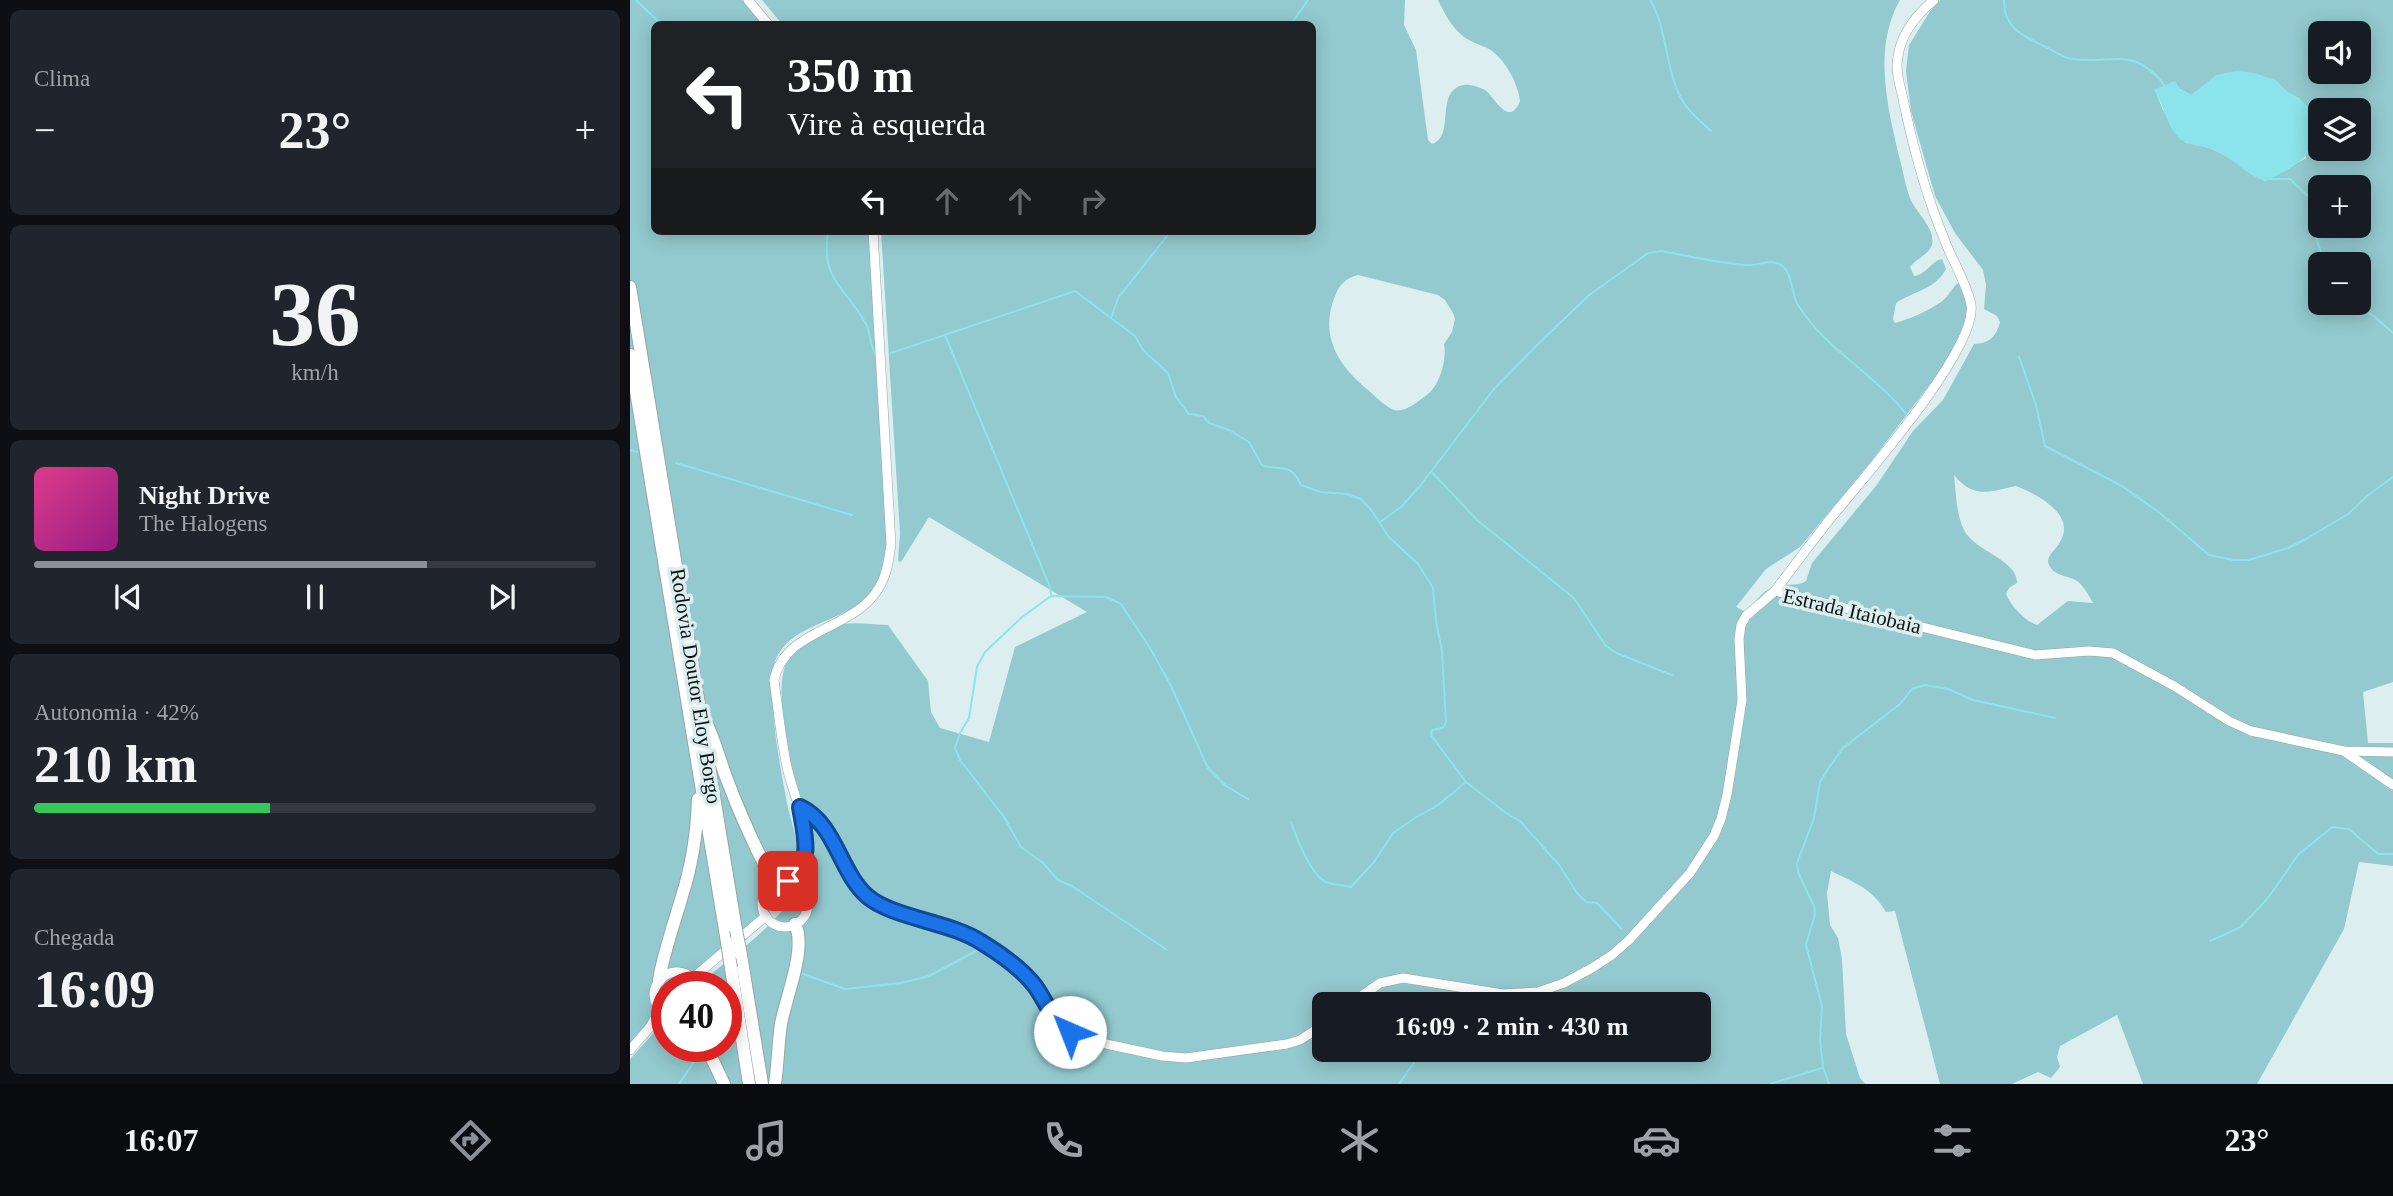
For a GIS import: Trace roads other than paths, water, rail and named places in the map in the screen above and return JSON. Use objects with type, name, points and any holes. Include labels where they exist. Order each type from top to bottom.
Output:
[{"type":"highway","name":"Rodovia Doutor Eloy Borgo","points":[[630,287],[762,1084]]},
{"type":"highway","name":"Rodovia Doutor Eloy Borgo","points":[[630,355],[749,1084]]},
{"type":"highway","points":[[699,710],[712,734],[737,805],[774,884]]},
{"type":"highway","points":[[661,971],[687,878],[694,842],[698,802],[690,722]]},
{"type":"highway","points":[[775,1084],[781,1027],[799,949],[799,932],[795,924]]},
{"type":"highway","points":[[714,1062],[724,1084]]},
{"type":"street","points":[[748,0],[766,21]]},
{"type":"street","points":[[1775,591],[1908,424],[1943,373],[1971,318],[1967,292],[1939,228],[1909,125],[1897,71],[1897,58],[1905,34],[1914,19],[1934,0]]},
{"type":"street","points":[[793,883],[803,868],[806,853],[800,807],[790,781],[784,751],[774,680],[776,670],[782,659],[802,641],[867,603],[880,586],[891,544],[873,235]]},
{"type":"street","name":"Estrada Itaiobaia","points":[[1538,992],[1564,982],[1612,955],[1690,873],[1703,855],[1718,827],[1727,795],[1742,700],[1739,639],[1741,625],[1746,616],[1775,591],[2035,655],[2089,651],[2113,653],[2174,685],[2239,726],[2344,751],[2393,752]]},
{"type":"street","points":[[2344,751],[2393,785]]},
{"type":"street","points":[[800,807],[813,814],[824,827],[864,894],[882,905],[981,942],[1031,982],[1055,1020],[1083,1039],[1162,1056],[1199,1058],[1287,1044],[1312,1032]]},
{"type":"street","points":[[783,881],[793,883],[801,888],[807,900],[805,914],[795,924],[781,926],[772,923],[762,907],[767,890],[783,881]]},
{"type":"street","points":[[708,971],[766,916]]},
{"type":"street","name":"Estrada Itaiobaia","points":[[1367,992],[1380,983],[1403,978],[1490,992]]},
{"type":"street","points":[[630,1050],[651,1026]]},
{"type":"waterway","points":[[636,0],[658,21]]},
{"type":"waterway","points":[[1293,21],[1308,0]]},
{"type":"waterway","points":[[1650,0],[1661,25],[1669,65],[1678,91],[1690,111],[1711,131]]},
{"type":"waterway","points":[[2004,0],[2011,25],[2031,40],[2069,58],[2133,61],[2143,65],[2166,87]]},
{"type":"waterway","points":[[2269,179],[2290,179],[2309,197],[2317,212],[2315,235],[2321,252]]},
{"type":"waterway","points":[[828,235],[831,273],[866,324],[876,355]]},
{"type":"waterway","points":[[1112,316],[1118,298],[1168,235]]},
{"type":"waterway","points":[[1380,522],[1401,507],[1420,486],[1494,389],[1536,346],[1588,296],[1648,253],[1661,251],[1735,264],[1773,262],[1782,266],[1789,275],[1795,300],[1809,321],[1907,415]]},
{"type":"waterway","points":[[891,353],[1075,291],[1135,336],[1143,350],[1168,373],[1176,397],[1189,414],[1203,416],[1209,423],[1229,430],[1249,442],[1262,465],[1292,472],[1301,485],[1320,492],[1347,494],[1361,499],[1388,536],[1418,564],[1433,588],[1442,651],[1446,722],[1443,728],[1432,730],[1431,735],[1466,782],[1520,821],[1560,866],[1577,893],[1586,902],[1597,903],[1621,928]]},
{"type":"waterway","points":[[2371,314],[2393,333]]},
{"type":"waterway","points":[[945,335],[1051,595]]},
{"type":"waterway","points":[[2019,357],[2036,405],[2045,446],[2122,486],[2161,514],[2209,555],[2249,560],[2288,548],[2348,514],[2393,477]]},
{"type":"waterway","points":[[630,450],[637,452]]},
{"type":"waterway","points":[[676,463],[852,515]]},
{"type":"waterway","points":[[1432,472],[1477,520],[1574,598],[1606,646],[1616,653],[1672,675]]},
{"type":"waterway","points":[[1167,950],[1072,886],[1058,880],[1043,863],[1021,847],[1004,817],[960,760],[955,748],[969,718],[977,667],[985,652],[1022,617],[1051,596],[1106,597],[1121,604],[1170,684],[1208,768],[1226,786],[1248,799]]},
{"type":"waterway","points":[[1829,1084],[1823,1067],[1820,1041],[1822,1006],[1806,945],[1815,914],[1814,906],[1798,872],[1797,863],[1814,818],[1820,782],[1828,769],[1843,748],[1900,704],[1912,689],[1925,685],[1948,689],[1973,700],[2055,718]]},
{"type":"waterway","points":[[1291,822],[1305,856],[1322,880],[1351,887],[1374,862],[1393,833],[1438,805],[1466,782]]},
{"type":"waterway","points":[[2210,941],[2241,927],[2268,898],[2298,855],[2332,827],[2349,829],[2378,854],[2393,854]]},
{"type":"waterway","points":[[803,974],[845,989],[901,983],[929,976],[978,950]]},
{"type":"waterway","points":[[679,1084],[694,1062]]},
{"type":"waterway","points":[[1399,1084],[1415,1062]]},
{"type":"waterway","points":[[1770,1084],[1822,1068]]}]
